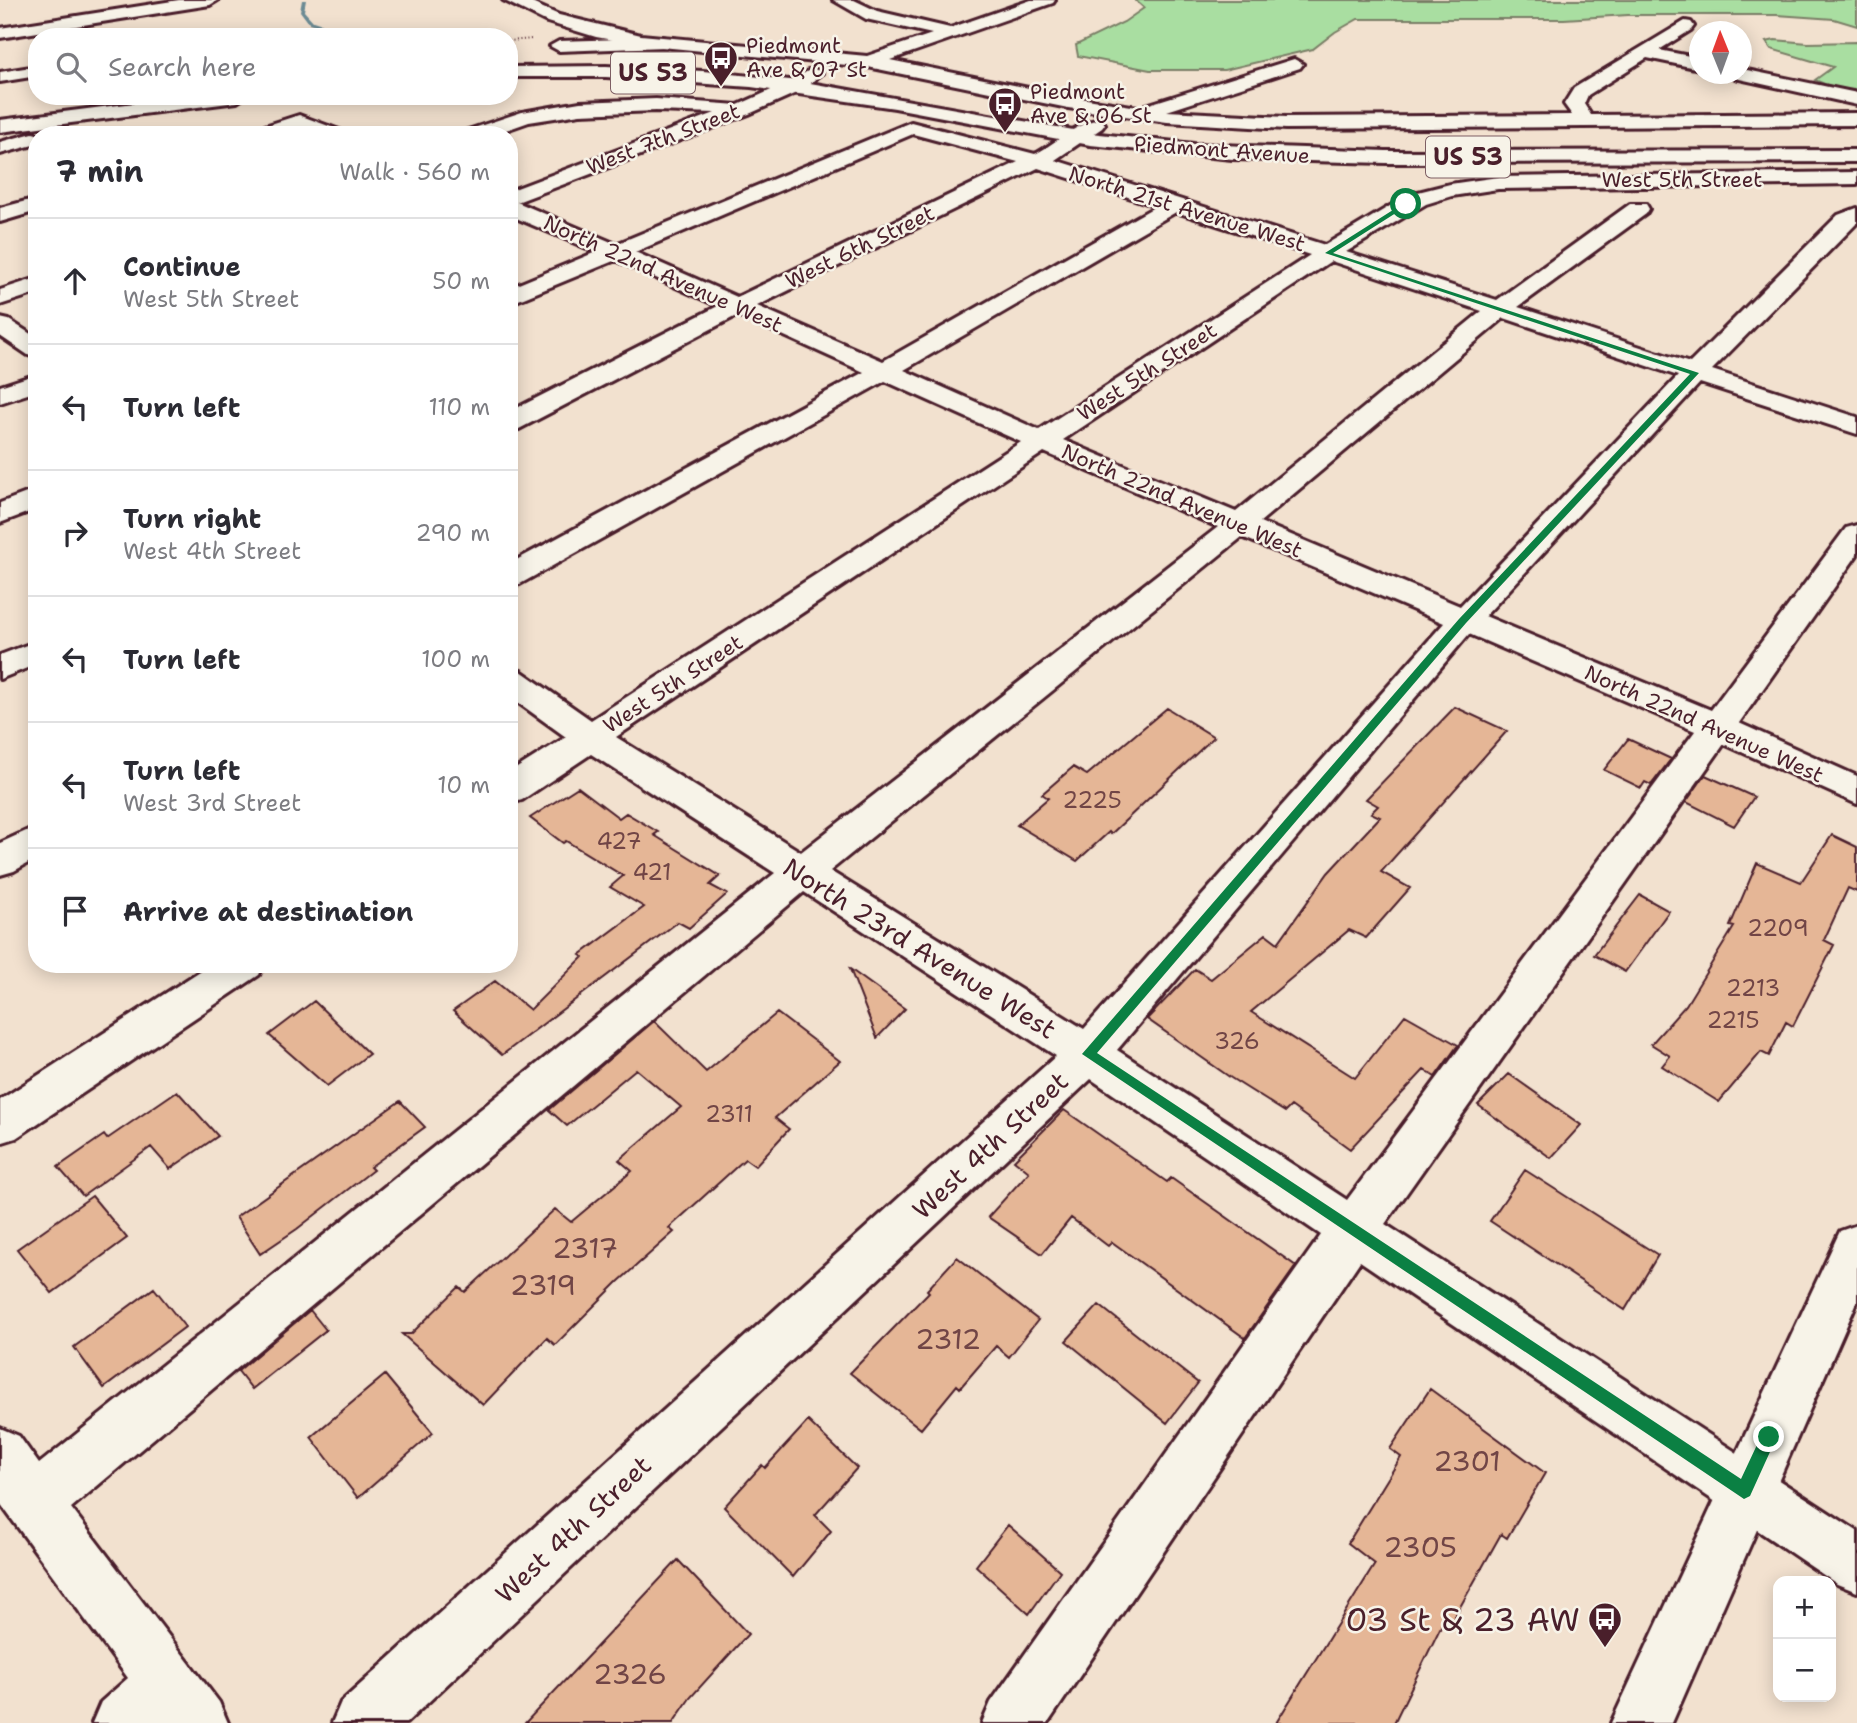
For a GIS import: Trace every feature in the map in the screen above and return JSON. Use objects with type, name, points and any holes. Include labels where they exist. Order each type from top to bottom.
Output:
[{"type":"main road","points":[[89,0],[104,16],[124,28]]},
{"type":"main road","points":[[31,28],[210,0]]},
{"type":"main road","points":[[511,0],[537,14],[596,33],[658,43]]},
{"type":"main road","points":[[841,0],[872,15],[951,33]]},
{"type":"main road","points":[[868,62],[1047,0]]},
{"type":"main road","points":[[1586,121],[1574,107],[1578,96],[1685,26]]},
{"type":"main road","points":[[0,33],[28,28]]},
{"type":"main road","points":[[544,47],[658,43]]},
{"type":"main road","name":"Piedmont Avenue","points":[[658,43],[763,50],[868,62],[1097,107],[1141,113],[1286,123],[1857,119]]},
{"type":"main road","points":[[1643,52],[1689,62]]},
{"type":"main road","name":"Piedmont Avenue","points":[[518,60],[647,60],[813,73],[1184,150],[1306,156],[1857,156]]},
{"type":"main road","points":[[1141,113],[1294,64]]},
{"type":"main road","points":[[0,77],[28,72]]},
{"type":"main road","name":"Piedmont Avenue","points":[[518,72],[627,72],[716,77],[796,86],[1087,130],[1293,141],[1857,144]]},
{"type":"main road","name":"West 7th Street","points":[[518,195],[742,110],[796,86],[813,73]]},
{"type":"main road","points":[[1752,76],[1857,100]]},
{"type":"main road","points":[[499,126],[528,116],[625,104],[670,103],[742,110]]},
{"type":"main road","points":[[0,112],[57,105]]},
{"type":"main road","points":[[0,126],[166,105]]},
{"type":"main road","points":[[284,126],[299,121],[312,126]]},
{"type":"main road","name":"North 21st Avenue West","points":[[518,293],[911,128],[1036,162],[1328,253],[1857,426]]},
{"type":"main road","name":"West 6th Street","points":[[518,418],[737,306],[1036,162],[1087,130]]},
{"type":"main road","points":[[0,148],[28,140]]},
{"type":"main road","name":"West 5th Street","points":[[518,785],[1406,204],[1438,192],[1498,183],[1857,178]]},
{"type":"main road","points":[[518,572],[884,371],[1173,205]]},
{"type":"main road","points":[[0,215],[28,207]]},
{"type":"main road","points":[[33,1504],[801,873],[1238,525],[1500,309],[1638,209]]},
{"type":"main road","name":"North 22nd Avenue West","points":[[518,211],[1041,441],[1716,726],[1857,791]]},
{"type":"main road","name":"West 4th Street","points":[[362,1723],[1088,1054],[1462,621],[1695,373],[1846,220],[1857,215]]},
{"type":"main road","points":[[0,298],[28,288]]},
{"type":"main road","points":[[0,325],[28,344]]},
{"type":"main road","points":[[0,395],[28,385]]},
{"type":"main road","points":[[0,513],[28,502]]},
{"type":"main road","points":[[1012,1723],[1353,1230],[1857,534]]},
{"type":"main road","points":[[0,668],[28,655]]},
{"type":"main road","name":"North 23rd Avenue West","points":[[518,685],[592,737],[801,873],[1088,1054],[1857,1564]]},
{"type":"main road","points":[[0,860],[28,845]]},
{"type":"main road","points":[[0,1124],[230,973]]},
{"type":"main road","points":[[1641,1723],[1857,1247]]},
{"type":"main road","points":[[0,1455],[33,1504],[183,1703],[122,1723]]},
{"type":"green space","points":[[1135,0],[1857,0],[1857,26],[1834,19],[1777,15],[1358,19],[1313,49],[1224,70],[1150,70],[1078,56],[1076,45],[1124,22],[1144,8]]},
{"type":"green space","points":[[1775,40],[1808,43],[1857,42],[1857,90],[1836,89],[1815,80],[1833,67],[1771,49],[1766,42]]},
{"type":"building","points":[[1455,707],[1507,731],[1381,872],[1410,888],[1366,938],[1349,930],[1251,1012],[1355,1078],[1405,1015],[1458,1045],[1435,1077],[1424,1070],[1350,1149],[1291,1106],[1285,1112],[1147,1019],[1195,969],[1211,979],[1266,934],[1278,943],[1328,873],[1380,817],[1371,813],[1378,806],[1366,799]]},
{"type":"building","points":[[1167,708],[1214,737],[1111,834],[1109,832],[1077,861],[1017,825],[1048,798],[1042,794],[1073,767],[1087,775]]},
{"type":"building","points":[[1628,739],[1671,759],[1651,785],[1645,782],[1641,788],[1604,770]]},
{"type":"building","points":[[1705,775],[1754,797],[1734,826],[1686,802]]},
{"type":"building","points":[[578,787],[619,818],[626,813],[658,832],[654,835],[720,876],[710,885],[727,894],[689,928],[678,922],[502,1055],[453,1011],[495,981],[530,1010],[583,957],[580,955],[644,907],[610,887],[623,876],[566,841],[563,843],[530,818]]},
{"type":"building","points":[[1832,835],[1857,847],[1857,892],[1848,888],[1824,940],[1834,945],[1793,1026],[1786,1022],[1769,1056],[1761,1052],[1719,1102],[1662,1066],[1670,1056],[1651,1044],[1686,1005],[1734,927],[1730,926],[1757,863],[1801,882]]},
{"type":"building","points":[[1640,895],[1669,911],[1625,972],[1594,955]]},
{"type":"building","points":[[850,969],[905,1009],[877,1038]]},
{"type":"building","points":[[314,1001],[369,1054],[327,1086],[269,1035]]},
{"type":"building","points":[[777,1013],[840,1061],[775,1118],[789,1129],[755,1166],[745,1159],[669,1228],[674,1232],[618,1282],[555,1345],[547,1338],[483,1405],[402,1334],[411,1334],[459,1287],[465,1292],[555,1209],[571,1222],[632,1171],[619,1160],[681,1107],[636,1069],[567,1126],[549,1110],[654,1021],[706,1072]]},
{"type":"building","points":[[1509,1074],[1581,1125],[1551,1158],[1478,1105]]},
{"type":"building","points":[[177,1091],[218,1136],[170,1169],[151,1147],[83,1196],[58,1167],[104,1135],[107,1139]]},
{"type":"building","points":[[400,1101],[425,1127],[370,1167],[373,1170],[297,1229],[260,1254],[236,1217]]},
{"type":"building","points":[[1064,1110],[1167,1182],[1171,1178],[1296,1266],[1245,1338],[1112,1242],[1108,1246],[1071,1218],[1042,1254],[988,1217],[1029,1172],[1014,1160]]},
{"type":"building","points":[[1525,1170],[1658,1255],[1625,1310],[1490,1221]]},
{"type":"building","points":[[92,1196],[127,1238],[52,1293],[17,1249]]},
{"type":"building","points":[[957,1257],[1038,1320],[1009,1357],[996,1346],[960,1388],[957,1385],[921,1429],[850,1373],[929,1292],[927,1290]]},
{"type":"building","points":[[154,1288],[185,1327],[104,1388],[74,1347]]},
{"type":"building","points":[[1099,1305],[1198,1383],[1167,1423],[1066,1341]]},
{"type":"building","points":[[310,1310],[326,1330],[252,1389],[238,1371]]},
{"type":"building","points":[[385,1375],[433,1433],[358,1498],[311,1437]]},
{"type":"building","points":[[1430,1389],[1545,1473],[1507,1538],[1501,1534],[1451,1623],[1445,1618],[1394,1723],[1276,1723],[1375,1564],[1348,1543],[1401,1457],[1390,1449]]},
{"type":"building","points":[[808,1421],[857,1468],[815,1515],[831,1531],[793,1577],[724,1507],[762,1465],[765,1468]]},
{"type":"building","points":[[1008,1525],[1060,1571],[1029,1614],[976,1566]]},
{"type":"building","points":[[678,1560],[748,1634],[690,1698],[673,1723],[525,1723]]},
{"type":"waterway","points":[[304,0],[302,11],[311,22],[331,28]]},
{"type":"place","name":"Piedmont Ave & 07 St","points":[[721,88]]},
{"type":"place","name":"Piedmont Ave & 06 St","points":[[1005,134]]},
{"type":"place","name":"03 St & 23 AW","points":[[1605,1649]]},
{"type":"route","points":[[1406,204],[1328,253],[1695,373],[1462,621],[1088,1054],[1744,1491],[1769,1437]]}]
